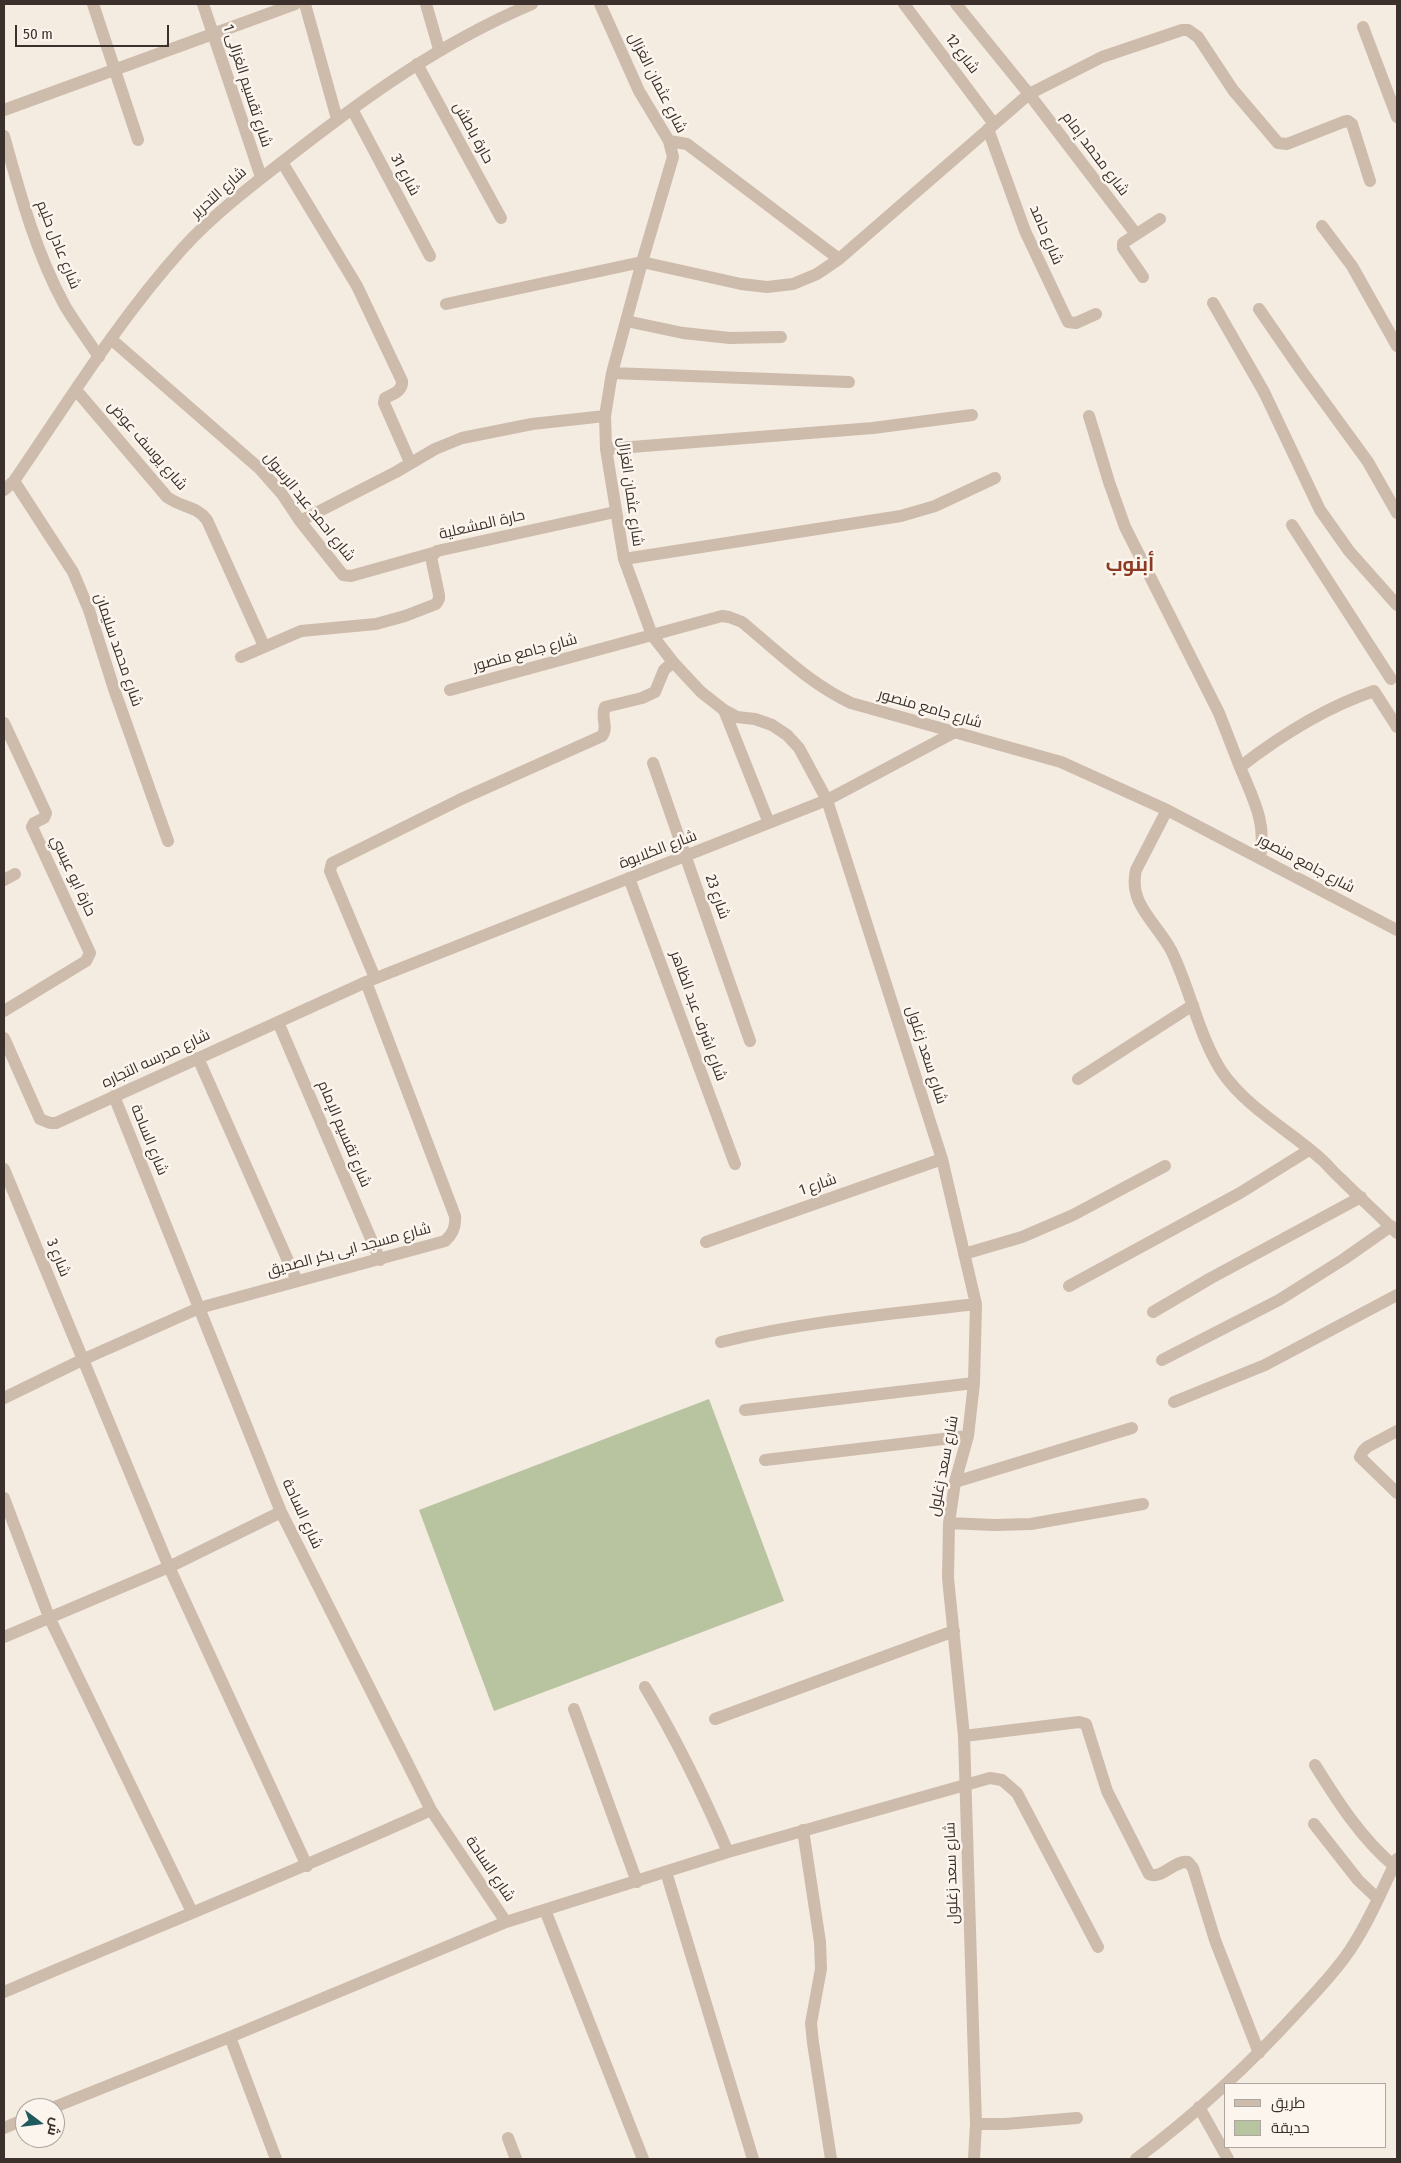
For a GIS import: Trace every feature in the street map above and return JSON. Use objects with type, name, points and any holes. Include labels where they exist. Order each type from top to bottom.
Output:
[{"type":"street","points":[[93,4],[138,140]]},
{"type":"street","name":"شارع تقسيم الغزالى 1","points":[[203,4],[261,177]]},
{"type":"street","points":[[4,110],[114,68],[295,4]]},
{"type":"street","points":[[305,4],[337,119]]},
{"type":"street","points":[[426,4],[439,49]]},
{"type":"street","name":"شارع التحرير","points":[[4,490],[14,481],[111,339],[149,288],[184,247],[221,211],[261,177],[337,119],[439,49],[488,23],[532,4]]},
{"type":"street","name":"شارع عثمان الغزال","points":[[600,4],[639,90],[669,141],[673,157],[612,373],[605,416],[606,449],[624,559],[652,636],[673,662],[701,692],[724,710],[737,717],[755,719],[772,725],[787,735],[799,748],[826,800]]},
{"type":"street","name":"شارع 12","points":[[904,4],[991,126]]},
{"type":"street","name":"شارع محمد إمام","points":[[956,4],[1029,94],[1136,234]]},
{"type":"street","points":[[1363,27],[1397,117]]},
{"type":"street","points":[[446,304],[642,262],[742,284],[768,287],[793,284],[817,274],[839,259],[1029,94],[1102,57],[1182,30],[1188,30],[1198,37],[1233,90],[1278,143],[1287,144],[1342,122],[1348,121],[1352,124],[1370,182]]},
{"type":"street","name":"حارة باطش","points":[[417,64],[501,218]]},
{"type":"street","name":"شارع 31","points":[[352,109],[430,256]]},
{"type":"street","name":"شارع حامد","points":[[991,126],[1025,231],[1068,322],[1076,324],[1096,314]]},
{"type":"street","name":"شارع عادل حليم","points":[[4,136],[24,208],[42,258],[65,306],[99,357]]},
{"type":"street","points":[[669,141],[687,144],[839,259]]},
{"type":"street","points":[[282,162],[356,286],[402,381],[398,392],[385,398],[384,403],[410,462]]},
{"type":"street","points":[[1143,277],[1123,246],[1124,241],[1160,219]]},
{"type":"street","points":[[1322,226],[1352,266],[1397,346]]},
{"type":"street","points":[[1212,303],[1264,392],[1320,510],[1349,551],[1397,605]]},
{"type":"street","points":[[1260,309],[1301,370],[1368,462],[1397,513]]},
{"type":"street","points":[[626,321],[683,333],[730,338],[781,337]]},
{"type":"street","name":"شارع احمد عبد الرسول","points":[[111,339],[260,469],[282,494],[300,522],[339,573],[347,576],[433,553]]},
{"type":"street","points":[[612,373],[849,382]]},
{"type":"street","name":"شارع يوسف عوض","points":[[76,390],[167,497],[177,504],[196,510],[207,520],[264,646]]},
{"type":"street","points":[[606,449],[873,428],[972,415]]},
{"type":"street","points":[[300,522],[396,472],[410,462],[462,438],[532,424],[605,416]]},
{"type":"street","points":[[1089,416],[1125,527],[1219,713],[1262,823],[1263,841],[1260,858]]},
{"type":"street","points":[[624,559],[901,516],[935,506],[995,478]]},
{"type":"street","name":"شارع محمد سليمان","points":[[14,481],[73,572],[92,618],[114,689],[168,841]]},
{"type":"street","name":"حارة المشعلية","points":[[241,657],[301,631],[376,624],[405,616],[436,604],[439,599],[431,561],[433,553],[615,512]]},
{"type":"street","points":[[1240,767],[1308,721],[1374,691],[1394,676],[1292,525]]},
{"type":"street","name":"شارع جامع منصور","points":[[450,690],[722,616],[736,619],[810,680],[837,697],[851,703],[1061,762],[1167,810],[1397,930]]},
{"type":"street","name":"شارع مسجد ابى بكر الصديق","points":[[4,1398],[82,1360],[199,1308],[380,1260],[445,1241],[451,1236],[456,1226],[456,1216],[330,871],[332,863],[459,800],[602,736],[605,730],[603,715],[605,707],[642,698],[655,692],[664,670],[673,662]]},
{"type":"street","points":[[1374,691],[1397,727]]},
{"type":"street","points":[[724,710],[769,824]]},
{"type":"street","name":"حارة ابو عيسي","points":[[4,723],[46,813],[44,818],[34,823],[32,827],[90,953],[86,961],[4,1012]]},
{"type":"street","name":"شارع الكلابوة","points":[[370,980],[826,800],[955,732]]},
{"type":"street","name":"شارع 23","points":[[653,764],[750,1042]]},
{"type":"street","name":"شارع سعد زغلول","points":[[826,800],[942,1159],[976,1304],[974,1383],[968,1436],[955,1482],[949,1523],[948,1578],[964,1736],[976,2124],[974,2159]]},
{"type":"street","points":[[1162,1360],[1279,1300],[1394,1230],[1309,1150],[1253,1105],[1223,1072],[1209,1047],[1171,950],[1161,933],[1138,903],[1134,892],[1136,870],[1167,810]]},
{"type":"street","name":"شارع اشرف عبد الظاهر","points":[[629,878],[736,1164]]},
{"type":"street","name":"شارع مدرسه التجاره","points":[[4,1038],[40,1119],[45,1122],[56,1123],[370,980]]},
{"type":"street","points":[[1078,1079],[1193,1005]]},
{"type":"street","name":"شارع تقسيم الإمام","points":[[278,1022],[380,1260]]},
{"type":"street","points":[[198,1058],[297,1281]]},
{"type":"street","name":"شارع الساحة","points":[[114,1096],[281,1512],[431,1810],[506,1922]]},
{"type":"street","points":[[1069,1286],[1240,1193],[1309,1150]]},
{"type":"street","name":"شارع 1","points":[[706,1242],[942,1159]]},
{"type":"street","points":[[964,1254],[1022,1237],[1072,1215],[1165,1166]]},
{"type":"street","name":"شارع 3","points":[[4,1168],[169,1568],[307,1866]]},
{"type":"street","points":[[1153,1312],[1211,1278],[1361,1197]]},
{"type":"street","points":[[1174,1402],[1265,1365],[1397,1295]]},
{"type":"street","points":[[721,1342],[762,1332],[825,1321],[976,1304]]},
{"type":"street","points":[[746,1410],[974,1383]]},
{"type":"street","points":[[955,1482],[1132,1428]]},
{"type":"street","points":[[1397,1431],[1367,1447],[1362,1451],[1360,1457],[1397,1492]]},
{"type":"street","points":[[766,1460],[968,1436]]},
{"type":"street","points":[[4,1498],[49,1617],[192,1912]]},
{"type":"street","points":[[949,1523],[1031,1524],[1143,1504]]},
{"type":"street","points":[[4,1637],[169,1568],[281,1512]]},
{"type":"street","points":[[715,1719],[954,1631]]},
{"type":"street","points":[[645,1686],[693,1772],[728,1852]]},
{"type":"street","points":[[574,1709],[637,1882]]},
{"type":"street","points":[[964,1736],[1079,1722],[1086,1724],[1107,1791],[1149,1874],[1157,1875],[1179,1862],[1188,1862],[1193,1868],[1215,1940],[1258,2053]]},
{"type":"street","points":[[1225,2083],[1258,2053],[1329,1978],[1367,1922],[1395,1863],[1371,1845],[1352,1821],[1315,1765]]},
{"type":"street","points":[[65,2103],[230,2037],[506,1922],[728,1852],[990,1778],[1002,1780],[1018,1793],[1098,1947]]},
{"type":"street","points":[[4,1992],[192,1912],[307,1866],[431,1810]]},
{"type":"street","points":[[1314,1824],[1358,1880],[1378,1898]]},
{"type":"street","points":[[803,1830],[820,1942],[821,1969],[811,2023],[831,2159]]},
{"type":"street","points":[[666,1872],[752,2159]]},
{"type":"street","points":[[545,1910],[644,2159]]},
{"type":"street","points":[[230,2037],[276,2159]]},
{"type":"street","points":[[1136,2159],[1170,2134],[1224,2084]]},
{"type":"street","points":[[1199,2106],[1228,2159]]},
{"type":"street","points":[[976,2124],[1005,2124],[1077,2118]]},
{"type":"street","points":[[508,2138],[516,2159]]},
{"type":"green space","points":[[709,1399],[784,1601],[494,1711],[419,1510]]},
{"type":"district","name":"أبنوب","points":[[1130,565]]}]
